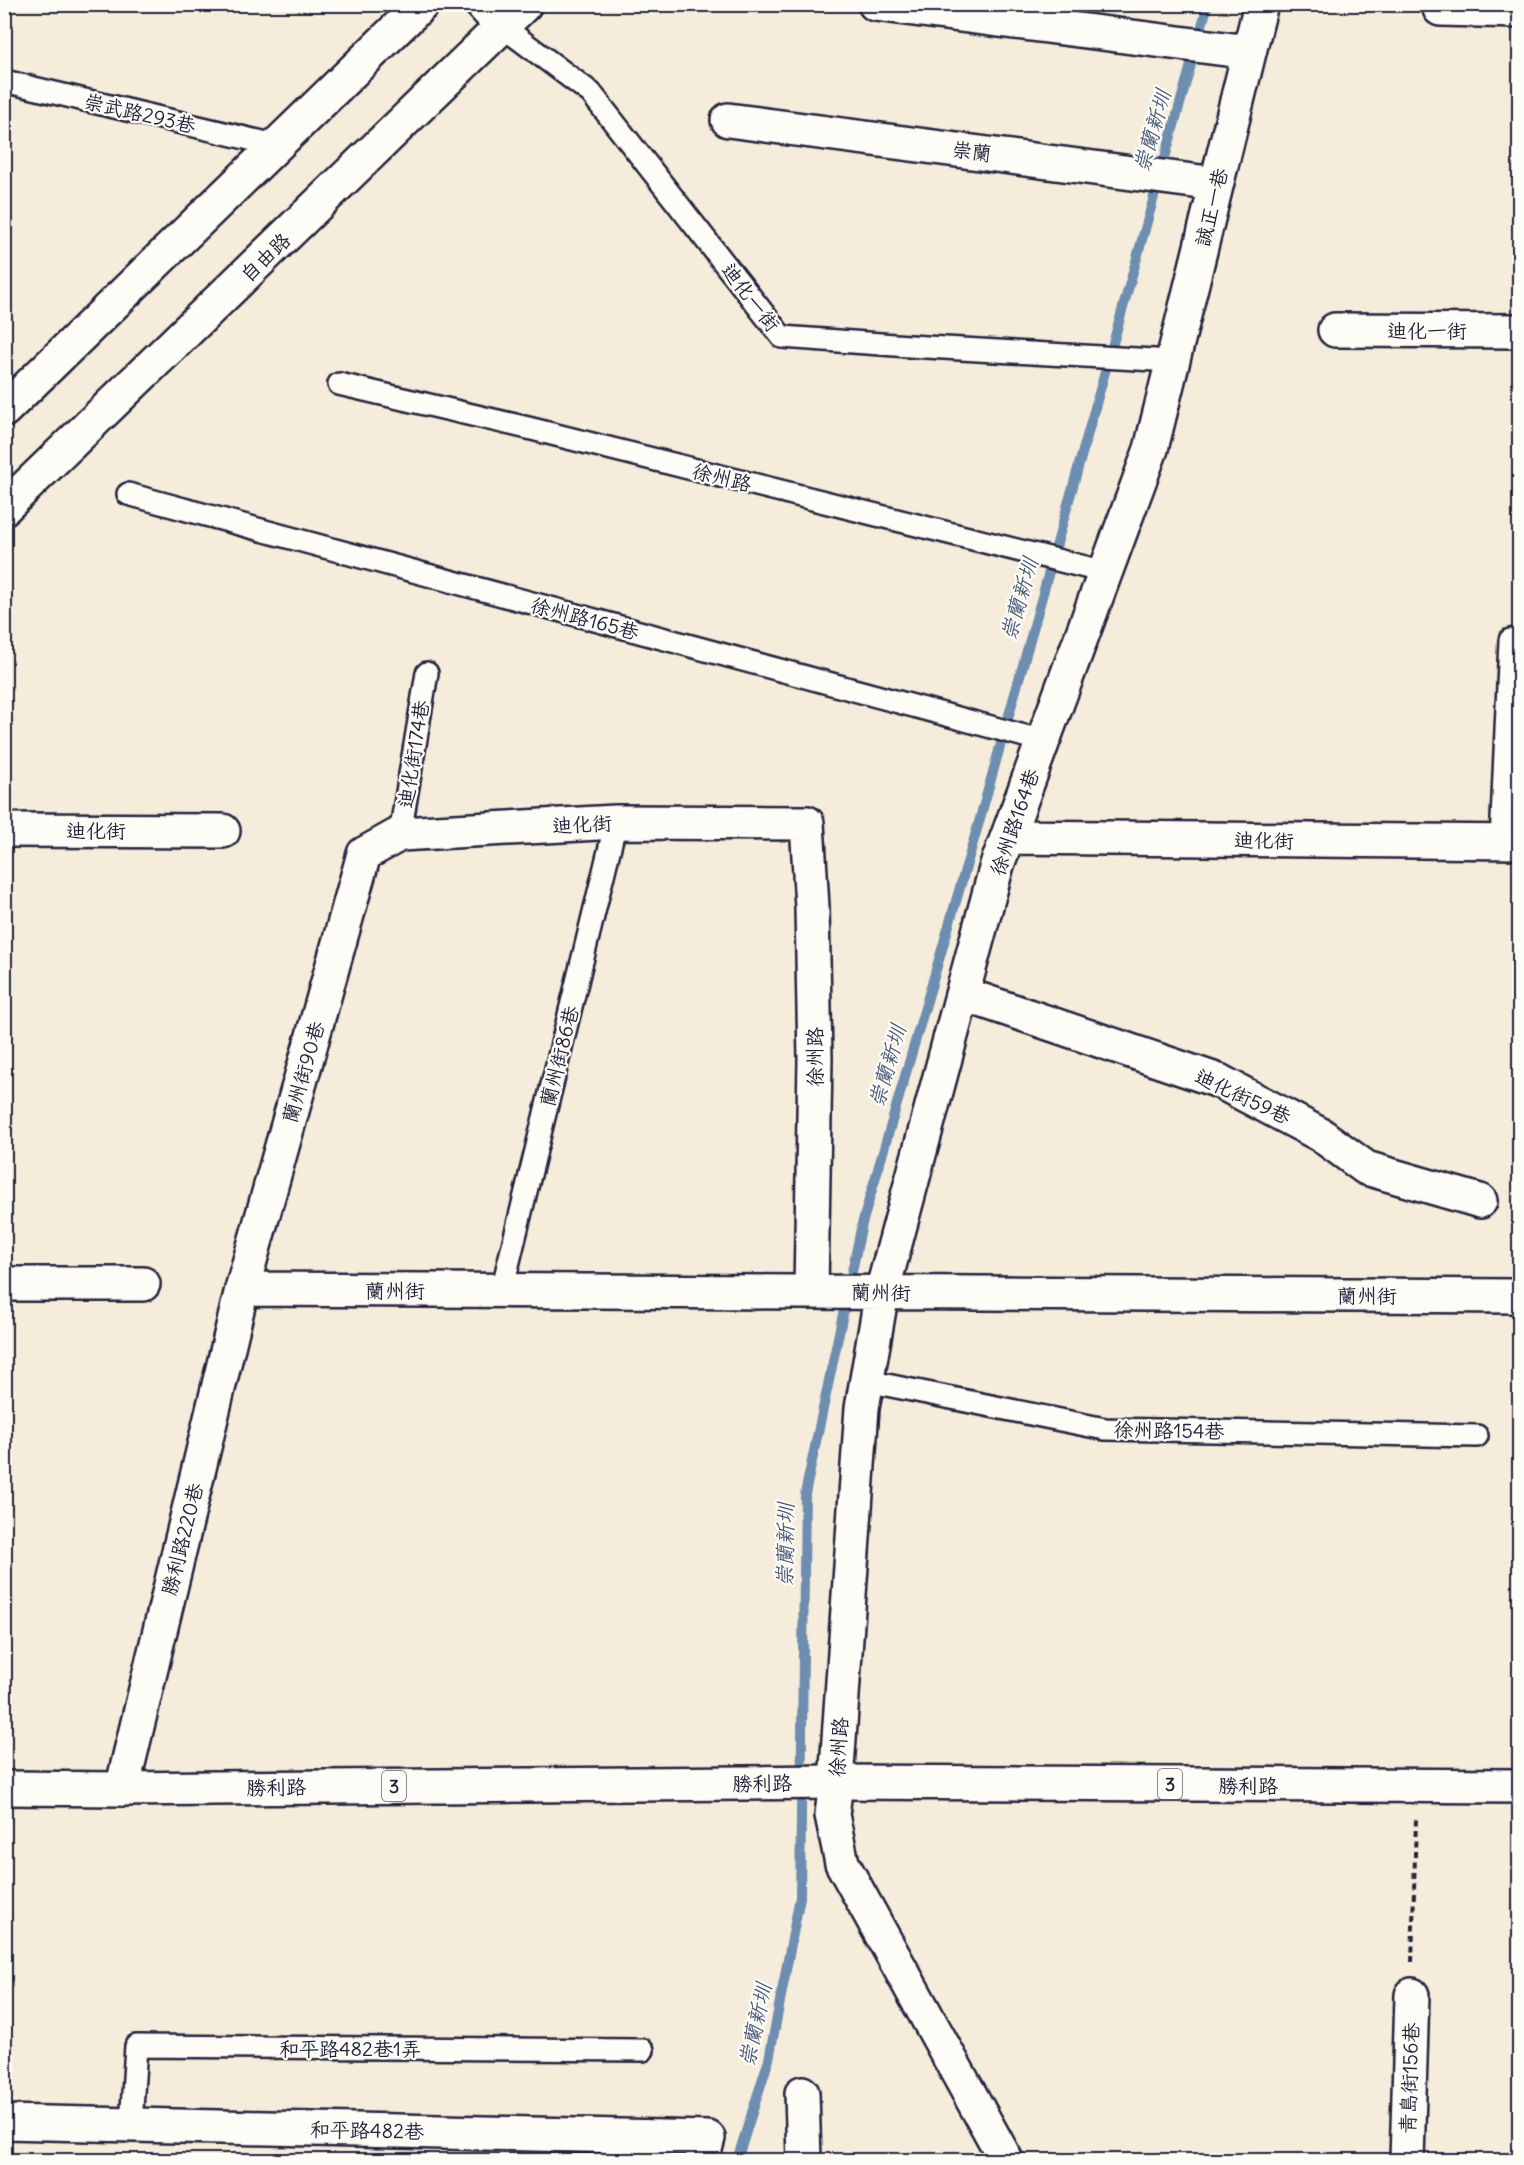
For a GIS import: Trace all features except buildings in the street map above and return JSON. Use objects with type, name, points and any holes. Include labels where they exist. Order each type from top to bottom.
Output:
[{"type":"street","points":[[4,410],[422,4]]},
{"type":"street","points":[[875,4],[1249,52]]},
{"type":"street","name":"誠正一巷","points":[[1173,361],[1261,4]]},
{"type":"street","points":[[1440,9],[1520,11]]},
{"type":"street","name":"自由路","points":[[4,508],[504,12]]},
{"type":"street","name":"崇蘭","points":[[728,120],[1216,184]]},
{"type":"street","name":"迪化一街","points":[[1335,330],[1520,331]]},
{"type":"street","name":"徐州路164巷","points":[[874,1292],[963,994],[997,866],[1008,837],[1033,738],[1105,572],[1151,449],[1173,361]]},
{"type":"street","name":"迪化街","points":[[364,854],[400,834],[615,822],[807,823]]},
{"type":"street","name":"徐州路","points":[[807,823],[812,907],[820,1291]]},
{"type":"street","name":"迪化街","points":[[4,830],[223,831]]},
{"type":"street","name":"迪化街","points":[[1008,837],[1510,842]]},
{"type":"street","name":"蘭州街90巷","points":[[242,1289],[364,854]]},
{"type":"street","name":"迪化街59巷","points":[[963,994],[1220,1081],[1321,1135],[1366,1168],[1480,1201]]},
{"type":"street","points":[[4,1284],[143,1284]]},
{"type":"street","name":"蘭州街","points":[[242,1289],[1520,1296]]},
{"type":"street","name":"勝利路220巷","points":[[122,1788],[242,1289]]},
{"type":"street","name":"徐州路","points":[[874,1292],[828,1782],[832,1815],[842,1863],[1006,2160]]},
{"type":"street","name":"勝利路","points":[[4,1788],[784,1782],[1520,1786]]},
{"type":"street","name":"青島街156巷","points":[[1407,2160],[1412,1995]]},
{"type":"street","points":[[802,2093],[804,2160]]},
{"type":"street","name":"和平路482巷","points":[[4,2122],[708,2138],[702,2160]]},
{"type":"lane","name":"迪化一街","points":[[504,12],[591,93],[782,337],[1173,361]]},
{"type":"lane","name":"崇武路293巷","points":[[4,81],[275,145]]},
{"type":"lane","name":"徐州路","points":[[339,384],[528,428],[1105,572]]},
{"type":"lane","name":"徐州路165巷","points":[[128,494],[1033,738]]},
{"type":"lane","points":[[1510,842],[1510,640],[1520,638]]},
{"type":"lane","name":"迪化街174巷","points":[[400,834],[427,673]]},
{"type":"lane","name":"蘭州街86巷","points":[[502,1290],[615,822]]},
{"type":"lane","name":"徐州路154巷","points":[[867,1381],[1105,1429],[1477,1436]]},
{"type":"lane","name":"和平路482巷1弄","points":[[131,2125],[136,2046],[643,2050]]},
{"type":"path","points":[[1412,1995],[1417,1786]]},
{"type":"waterway","name":"崇蘭新圳","points":[[737,2160],[769,2059],[800,1897],[805,1494],[862,1224],[977,829],[1208,4]]}]
